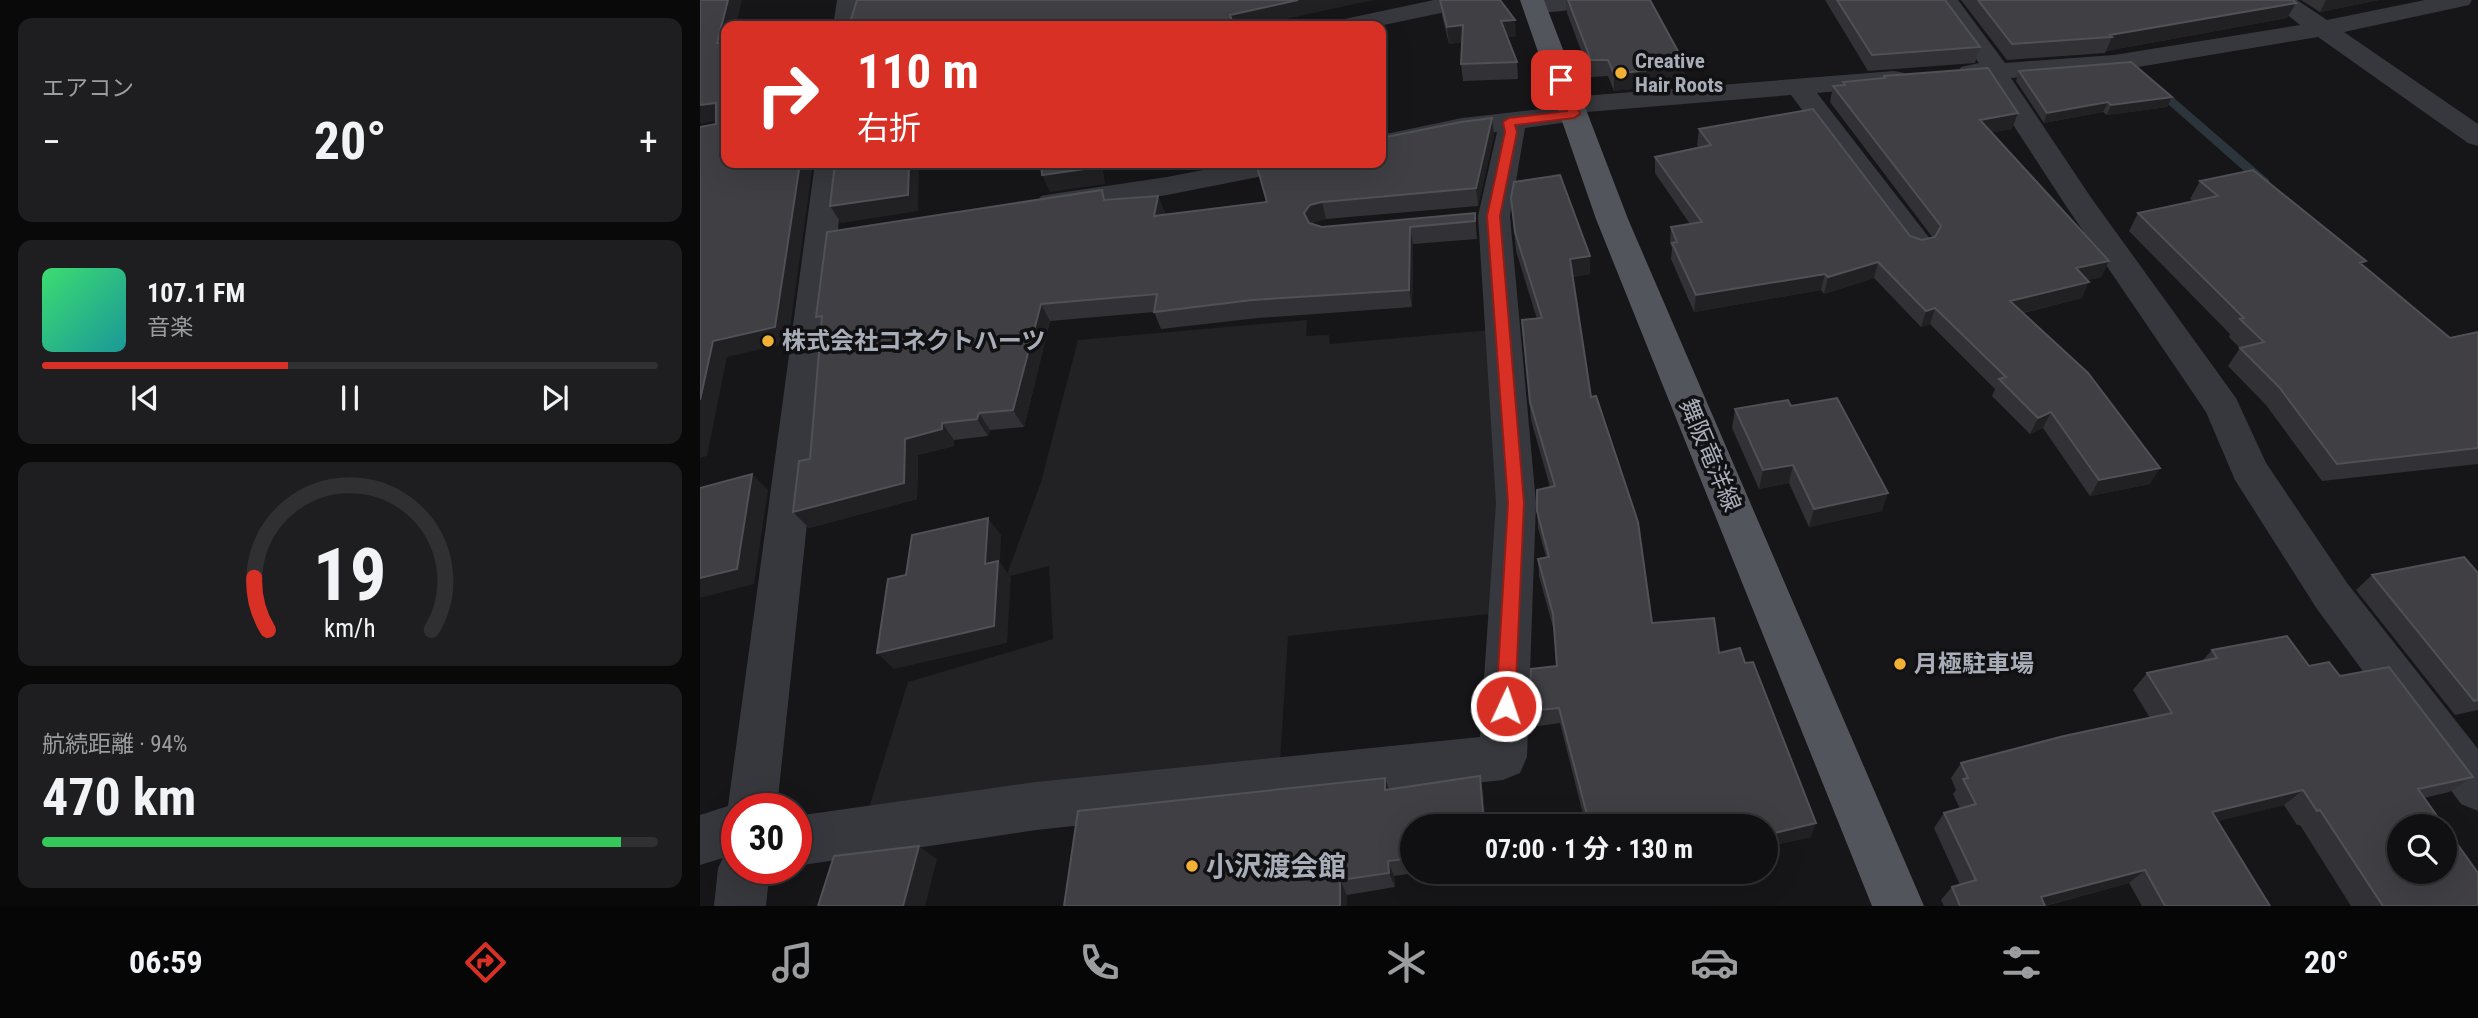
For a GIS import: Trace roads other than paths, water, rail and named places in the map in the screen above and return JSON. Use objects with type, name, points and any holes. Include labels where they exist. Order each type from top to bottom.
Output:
[{"type":"main road","name":"舞阪竜洋線","points":[[1533,3],[1612,219],[1898,906]]},
{"type":"street","points":[[847,21],[849,0]]},
{"type":"street","points":[[1368,21],[1470,0]]},
{"type":"street","points":[[1533,3],[1585,0]]},
{"type":"street","points":[[1945,0],[1992,62],[1998,81],[2081,206],[2223,408],[2249,469],[2332,596],[2478,787]]},
{"type":"street","points":[[2281,0],[2478,137]]},
{"type":"street","points":[[1386,143],[1572,109],[1800,86],[2114,63],[2323,29],[2460,0]]},
{"type":"street","points":[[1800,86],[1808,102],[1918,244]]},
{"type":"street","points":[[812,839],[1036,806],[1503,757],[1516,503],[1481,217],[1511,132],[1509,122]]},
{"type":"street","points":[[754,793],[838,235],[831,168]]},
{"type":"street","points":[[1018,208],[1167,186],[1259,168]]},
{"type":"street","points":[[700,840],[721,833]]},
{"type":"street","points":[[740,906],[742,884]]},
{"type":"waterway","points":[[2155,87],[2265,183]]},
{"type":"place","name":"Creative Hair Roots","points":[[1621,73]]},
{"type":"place","name":"株式会社コネクトハーツ","points":[[768,341]]},
{"type":"place","name":"月極駐車場","points":[[1900,664]]},
{"type":"place","name":"小沢渡会館","points":[[1192,866]]}]
